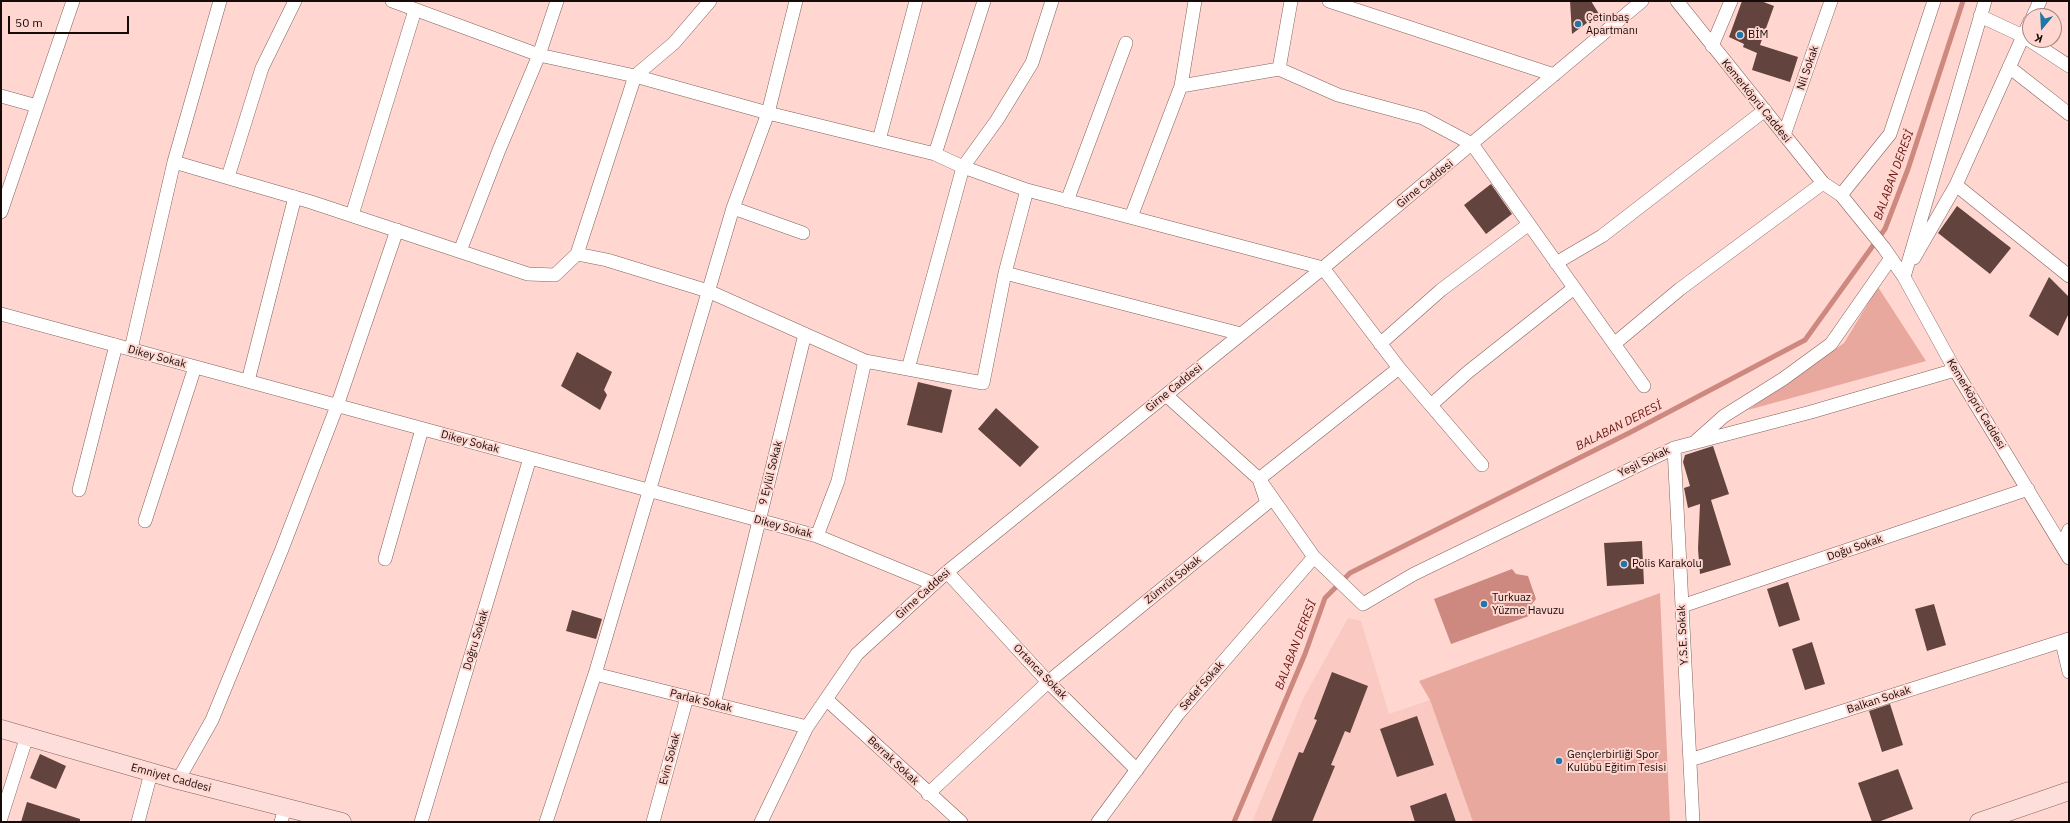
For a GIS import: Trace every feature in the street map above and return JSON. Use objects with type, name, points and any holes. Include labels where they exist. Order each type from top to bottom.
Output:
[{"type":"street","points":[[1,212],[73,1]]},
{"type":"street","points":[[131,349],[174,162],[220,1]]},
{"type":"street","points":[[228,177],[262,68],[295,1]]},
{"type":"street","points":[[392,1],[539,55],[635,76],[768,114],[935,154],[963,167],[1027,190],[1323,268],[1399,368],[1482,464]]},
{"type":"street","points":[[460,251],[499,150],[539,55],[557,1]]},
{"type":"street","points":[[174,162],[352,215],[528,274],[555,275],[577,254],[635,76],[674,44],[710,1]]},
{"type":"street","points":[[546,822],[595,674],[732,208],[768,114],[796,1]]},
{"type":"street","points":[[879,140],[916,1]]},
{"type":"street","points":[[935,154],[984,1]]},
{"type":"street","points":[[908,369],[963,167],[997,120],[1032,62],[1052,1]]},
{"type":"street","points":[[1131,217],[1181,86],[1195,1]]},
{"type":"street","points":[[1279,69],[1291,1]]},
{"type":"street","points":[[1329,1],[1554,75]]},
{"type":"street","name":"Girne Caddesi","points":[[761,822],[807,727],[857,654],[947,572],[1323,268],[1642,1]]},
{"type":"street","name":"Kemerköprü Caddesi","points":[[1677,1],[1823,183],[1841,195],[1888,253],[1904,277],[1955,370],[2069,558]]},
{"type":"street","points":[[1712,46],[1731,1]]},
{"type":"street","name":"Nil Sokak","points":[[1784,135],[1831,1]]},
{"type":"street","points":[[1841,195],[1890,134],[1934,1]]},
{"type":"street","points":[[1904,277],[1985,1]]},
{"type":"street","points":[[352,215],[415,10]]},
{"type":"street","points":[[1980,16],[2022,36]]},
{"type":"street","points":[[1904,277],[1956,185],[2022,38]]},
{"type":"street","points":[[1067,201],[1126,42]]},
{"type":"street","points":[[2041,48],[2069,66]]},
{"type":"street","points":[[2008,67],[2069,114]]},
{"type":"street","points":[[1181,86],[1279,69],[1338,95],[1423,118],[1472,144],[1644,386]]},
{"type":"street","points":[[1,96],[37,106]]},
{"type":"street","points":[[1556,263],[1602,236],[1765,110]]},
{"type":"street","points":[[1614,344],[1680,289],[1823,183]]},
{"type":"street","points":[[1956,185],[2069,276]]},
{"type":"street","points":[[577,254],[607,260],[708,292],[865,361],[983,383],[1005,273],[1027,190]]},
{"type":"street","points":[[248,381],[294,197]]},
{"type":"street","points":[[732,208],[803,233]]},
{"type":"street","points":[[1380,344],[1441,290],[1529,224]]},
{"type":"street","points":[[178,780],[212,720],[282,549],[337,406],[397,230]]},
{"type":"street","points":[[1696,442],[1724,416],[1782,380],[1831,344],[1888,253]]},
{"type":"street","points":[[1005,273],[1241,334]]},
{"type":"street","points":[[1431,405],[1468,372],[1574,288]]},
{"type":"street","name":"Dikey Sokak","points":[[1,314],[817,536],[934,584]]},
{"type":"street","name":"9 Eylül Sokak","points":[[714,704],[805,334]]},
{"type":"street","points":[[79,490],[116,345]]},
{"type":"street","points":[[817,536],[838,481],[865,361]]},
{"type":"street","points":[[145,521],[195,367]]},
{"type":"street","points":[[1259,479],[1399,368]]},
{"type":"street","name":"Yeşil Sokak","points":[[1314,557],[1327,572],[1363,604],[1414,574],[1674,448],[1811,412],[1955,370]]},
{"type":"street","points":[[1166,395],[1259,479],[1314,557]]},
{"type":"street","points":[[385,560],[422,429]]},
{"type":"street","name":"Y.S.E. Sokak","points":[[1674,448],[1693,822]]},
{"type":"street","name":"Doğru Sokak","points":[[421,822],[530,458]]},
{"type":"street","name":"Zümrüt Sokak","points":[[928,794],[1048,682],[1267,503],[1259,479]]},
{"type":"street","name":"Doğu Sokak","points":[[1682,606],[2028,489]]},
{"type":"street","points":[[2062,546],[2069,530]]},
{"type":"street","name":"Sedef Sokak","points":[[1098,822],[1178,714],[1314,557]]},
{"type":"street","name":"Ortanca Sokak","points":[[947,572],[1048,682],[1137,770]]},
{"type":"street","points":[[2065,640],[2069,672]]},
{"type":"street","name":"Balkan Sokak","points":[[1690,760],[2065,640]]},
{"type":"street","name":"Parlak Sokak","points":[[595,674],[807,727]]},
{"type":"street","name":"Evin Sokak","points":[[654,822],[687,697]]},
{"type":"street","name":"Berrak Sokak","points":[[826,699],[928,794],[961,822]]},
{"type":"street","name":"Emniyet Caddesi","points":[[1,729],[178,780],[283,815],[342,822]]},
{"type":"street","points":[[1,818],[27,736]]},
{"type":"street","points":[[138,822],[151,773]]},
{"type":"street","points":[[1979,822],[2069,791]]},
{"type":"shaded area","points":[[1878,287],[1926,361],[1748,410],[1844,343]]},
{"type":"shaded area","name":"Turkuaz Yüzme Havuzu","points":[[1512,569],[1516,574],[1528,576],[1536,599],[1528,609],[1529,616],[1451,644],[1434,599]]},
{"type":"shaded area","name":"Gençlerbirliği Spor Kulübü Eğitim Tesisi","points":[[1660,593],[1670,822],[1473,822],[1430,700],[1419,681]]},
{"type":"shaded area","points":[[1348,618],[1361,621],[1389,714],[1430,700],[1473,822],[1252,822],[1303,699]]},
{"type":"building","name":"Çetinbaş Apartmanı","points":[[1570,1],[1591,1],[1599,14],[1572,34]]},
{"type":"building","points":[[1742,1],[1761,1],[1774,6],[1760,45],[1798,57],[1790,82],[1752,70],[1757,53],[1743,47],[1744,44],[1729,37]]},
{"type":"building","points":[[1491,184],[1512,214],[1486,234],[1464,205]]},
{"type":"building","points":[[1957,206],[2011,248],[1990,274],[1938,233]]},
{"type":"building","points":[[2049,277],[2069,297],[2069,313],[2058,336],[2029,316]]},
{"type":"building","points":[[577,352],[612,372],[604,390],[607,395],[600,410],[561,386]]},
{"type":"building","points":[[918,382],[952,390],[942,433],[907,425]]},
{"type":"building","points":[[996,408],[1039,447],[1020,467],[978,429]]},
{"type":"building","points":[[1713,446],[1729,494],[1711,500],[1731,565],[1700,574],[1698,549],[1700,504],[1688,508],[1684,488],[1690,486],[1683,462],[1685,455]]},
{"type":"building","name":"Polis Karakolu","points":[[1642,541],[1644,584],[1607,586],[1604,543]]},
{"type":"building","points":[[1788,582],[1800,620],[1779,627],[1767,589]]},
{"type":"building","points":[[1934,604],[1946,645],[1927,651],[1915,609]]},
{"type":"building","points":[[572,610],[602,619],[596,639],[566,631]]},
{"type":"building","points":[[1812,642],[1825,684],[1805,690],[1792,649]]},
{"type":"building","points":[[1332,672],[1368,686],[1350,733],[1345,731],[1331,765],[1335,766],[1312,822],[1271,822],[1299,752],[1303,753],[1317,720],[1314,719]]},
{"type":"building","points":[[1890,704],[1903,745],[1882,752],[1869,711]]},
{"type":"building","points":[[1417,716],[1434,765],[1397,777],[1380,729]]},
{"type":"building","points":[[40,754],[66,766],[56,789],[30,778]]},
{"type":"building","points":[[1898,769],[1913,809],[1878,822],[1872,822],[1858,783]]},
{"type":"building","points":[[1446,793],[1456,822],[1415,822],[1410,806]]},
{"type":"building","points":[[27,802],[80,819],[80,822],[21,822]]},
{"type":"waterway","name":"BALABAN DERESİ","points":[[1234,822],[1305,654],[1325,598],[1350,573],[1629,433],[1805,340],[1885,229],[1908,169],[1963,1]]},
{"type":"place","name":"Çetinbaş Apartmanı","points":[[1578,24]]},
{"type":"place","name":"BİM","points":[[1740,35]]},
{"type":"place","name":"Polis Karakolu","points":[[1624,564]]},
{"type":"place","name":"Turkuaz Yüzme Havuzu","points":[[1484,604]]},
{"type":"place","name":"Gençlerbirliği Spor Kulübü Eğitim Tesisi","points":[[1559,761]]}]
